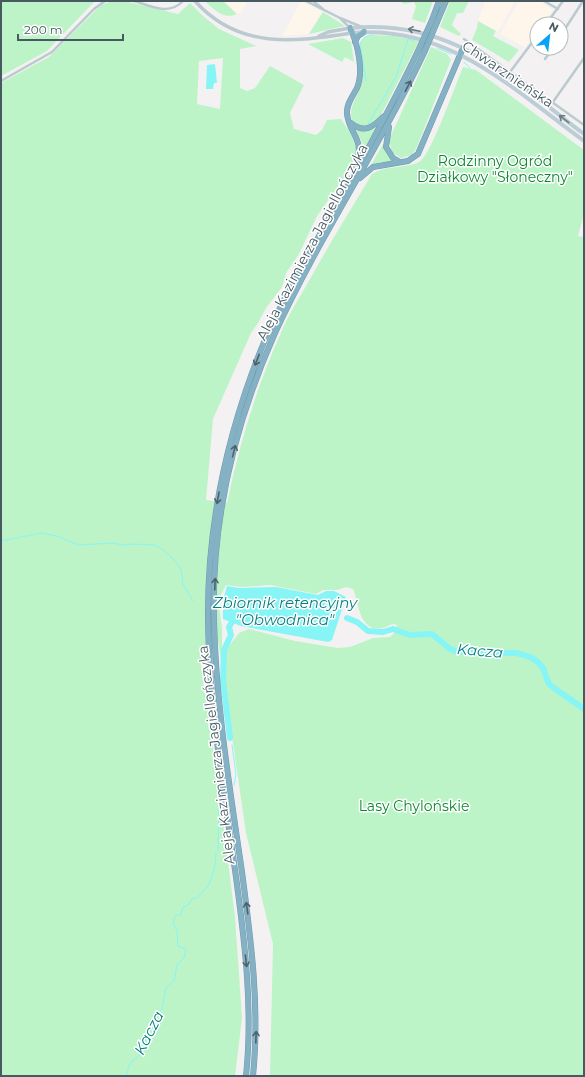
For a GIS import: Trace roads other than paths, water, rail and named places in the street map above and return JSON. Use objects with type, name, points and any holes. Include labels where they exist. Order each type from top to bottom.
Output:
[{"type":"highway","name":"Aleja Kazimierza Jagiellończyka","points":[[435,21],[440,1]]},
{"type":"highway","name":"Aleja Kazimierza Jagiellończyka","points":[[253,1076],[256,1023],[255,984],[249,926],[221,716],[215,649],[214,593],[217,547],[229,470],[238,434],[258,374],[275,334],[295,292],[391,118],[435,21],[446,1]]},
{"type":"highway","points":[[355,42],[363,29]]},
{"type":"highway","points":[[351,30],[360,64],[360,77],[347,110],[360,151],[354,175]]},
{"type":"highway","points":[[355,183],[373,167],[412,160],[420,152],[463,48]]},
{"type":"highway","name":"Aleja Kazimierza Jagiellończyka","points":[[246,1076],[249,1033],[248,978],[215,718],[210,667],[208,599],[211,548],[219,493],[228,451],[249,381],[281,306],[421,52]]},
{"type":"highway","points":[[350,122],[358,127],[370,128],[388,112]]},
{"type":"highway","points":[[391,118],[386,138],[386,147],[393,158],[401,162]]},
{"type":"main road","name":"Chwarznieńska","points":[[351,30],[389,27],[415,30],[440,38],[463,48],[500,71],[584,134]]},
{"type":"main road","name":"Chwarznieńska","points":[[363,29],[410,36],[438,44],[460,53],[483,67],[584,141]]},
{"type":"street","points":[[1,81],[52,52],[94,9],[105,1]]},
{"type":"street","points":[[134,1],[165,10],[173,9],[183,1]]},
{"type":"street","name":"Chwarznieńska","points":[[195,1],[214,19],[249,36],[265,39],[289,41],[318,37],[328,32],[351,30]]},
{"type":"street","name":"Chwarznieńska","points":[[306,1],[363,29]]},
{"type":"street","name":"Chwarznieńska","points":[[313,1],[323,9]]},
{"type":"street","points":[[544,1],[558,9]]},
{"type":"street","points":[[552,16],[563,1]]},
{"type":"street","points":[[569,23],[583,1]]},
{"type":"street","name":"Chwarznieńska","points":[[340,18],[351,30]]},
{"type":"street","name":"Chwarznieńska","points":[[464,39],[584,124]]},
{"type":"street","points":[[510,72],[529,47]]},
{"type":"street","points":[[553,102],[584,58]]},
{"type":"water","points":[[215,64],[217,83],[214,83],[213,89],[206,89],[207,65]]},
{"type":"water","name":"Zbiornik retencyjny \"Obwodnica\"","points":[[227,586],[239,588],[276,587],[318,595],[326,591],[334,591],[346,597],[332,640],[328,642],[241,626],[223,619],[223,600]]},
{"type":"waterway","points":[[366,81],[360,43],[365,37],[372,35]]},
{"type":"waterway","points":[[368,124],[396,77],[408,39]]},
{"type":"waterway","points":[[409,39],[414,41]]},
{"type":"waterway","points":[[437,48],[451,54]]},
{"type":"waterway","points":[[464,62],[470,68]]},
{"type":"waterway","points":[[1,541],[41,533],[56,536],[79,545],[113,543],[123,545],[154,545],[164,550],[177,563],[181,569],[183,584],[193,601]]},
{"type":"waterway","name":"Kacza","points":[[230,738],[223,680],[224,650],[231,635],[229,627],[235,617]]},
{"type":"waterway","name":"Kacza","points":[[347,618],[357,622],[368,631],[383,632],[393,629],[410,635],[432,634],[450,649],[458,652],[521,654],[539,663],[544,670]]},
{"type":"waterway","name":"Kacza","points":[[545,674],[549,684],[584,709]]},
{"type":"waterway","name":"Kacza","points":[[232,745],[236,774],[234,785]]},
{"type":"waterway","name":"Kacza","points":[[218,851],[219,797]]},
{"type":"waterway","name":"Kacza","points":[[126,1076],[130,1063],[141,1054],[138,1053],[140,1048],[146,1037],[151,1035],[155,1028],[153,1019],[162,1009],[166,988],[174,981],[177,965],[184,958],[186,949],[178,946],[177,931],[173,923],[176,915],[181,915],[183,907],[188,905],[193,898],[196,899],[209,885],[215,866],[216,852]]},
{"type":"park label","name":"Rodzinny Ogród Działkowy \"Słoneczny\"","points":[[495,170]]},
{"type":"park label","name":"Lasy Chylońskie","points":[[414,806]]}]
